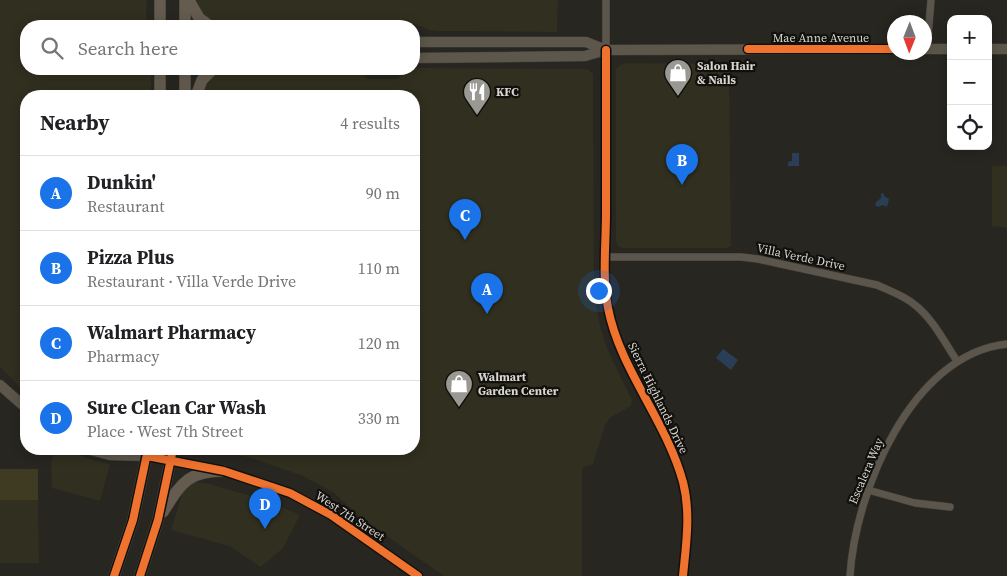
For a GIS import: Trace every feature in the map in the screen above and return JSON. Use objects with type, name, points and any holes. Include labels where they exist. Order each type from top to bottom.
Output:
[{"type":"main road","points":[[160,0],[160,20]]},
{"type":"main road","points":[[185,0],[185,20]]},
{"type":"main road","points":[[190,0],[202,20]]},
{"type":"main road","name":"Mae Anne Avenue","points":[[420,42],[586,42],[606,50]]},
{"type":"main road","name":"Mae Anne Avenue","points":[[420,58],[585,56],[606,50],[887,49]]},
{"type":"main road","points":[[932,49],[947,49]]},
{"type":"main road","points":[[992,49],[1007,49]]},
{"type":"main road","points":[[160,75],[160,90]]},
{"type":"main road","points":[[185,75],[185,90]]},
{"type":"main road","points":[[198,90],[202,80],[207,75]]},
{"type":"main road","points":[[0,384],[20,402]]},
{"type":"main road","name":"West 7th Street","points":[[110,455],[127,457],[135,455]]},
{"type":"main road","points":[[114,576],[132,520],[147,455]]},
{"type":"main road","points":[[140,576],[158,520],[172,455]]},
{"type":"main road","name":"West 7th Street","points":[[175,455],[284,491],[317,506],[418,576]]},
{"type":"main road","points":[[158,520],[186,481],[195,475],[207,471],[224,472]]},
{"type":"street","name":"Sierra Highlands Drive","points":[[606,0],[606,257],[608,307],[619,344],[677,461],[687,507],[688,528],[683,576]]},
{"type":"street","points":[[929,15],[930,0]]},
{"type":"street","name":"Villa Verde Drive","points":[[606,257],[750,258],[878,285],[915,304],[933,324],[957,362]]},
{"type":"street","name":"Escalera Way","points":[[850,576],[855,539],[868,490],[879,462],[904,419],[934,380],[957,362],[984,349],[1007,344]]},
{"type":"street","points":[[868,490],[915,503],[950,508]]},
{"type":"shaded area","points":[[0,0],[147,0],[147,20],[20,20],[20,75],[151,75],[151,90],[20,90],[20,387],[0,367]]},
{"type":"shaded area","points":[[197,0],[558,0],[557,32],[437,31],[420,26],[420,20],[210,20],[202,12]]},
{"type":"shaded area","points":[[626,63],[729,64],[731,246],[727,248],[622,248],[618,246],[616,241],[616,69]]},
{"type":"shaded area","points":[[420,68],[585,69],[593,74],[594,295],[604,339],[632,400],[631,406],[611,417],[605,425],[593,464],[582,468],[582,576],[444,576],[361,518],[333,492],[303,476],[238,455],[420,455],[420,90],[202,90],[204,84],[213,75],[364,75],[368,79],[397,79],[402,75],[420,75]]},
{"type":"shaded area","points":[[992,166],[1007,166],[1007,228],[992,226]]},
{"type":"shaded area","points":[[54,455],[79,455],[110,464],[100,501],[52,488],[51,462]]},
{"type":"shaded area","points":[[0,469],[38,469],[38,500],[0,500]]},
{"type":"shaded area","points":[[195,482],[206,483],[265,500],[300,515],[283,548],[261,567],[229,546],[171,530],[182,494],[189,485]]},
{"type":"shaded area","points":[[0,500],[38,500],[39,563],[0,563]]},
{"type":"water","points":[[792,153],[799,153],[799,166],[788,166],[788,162],[792,161]]},
{"type":"water","points":[[881,193],[889,199],[887,207],[875,205],[881,198]]},
{"type":"water","points":[[723,349],[738,360],[731,370],[716,358]]},
{"type":"cycle path","points":[[748,49],[887,49]]},
{"type":"cycle path","points":[[606,50],[606,296],[614,331],[622,353],[666,437],[683,482],[687,505],[683,576]]},
{"type":"cycle path","points":[[114,576],[133,520],[147,455]]},
{"type":"cycle path","points":[[140,576],[158,520],[172,455]]},
{"type":"cycle path","points":[[147,456],[224,471],[290,493],[331,515],[418,576]]},
{"type":"place","name":"Salon Hair & Nails","points":[[678,97]]},
{"type":"place","name":"KFC","points":[[477,116]]},
{"type":"place","name":"Pizza Plus","points":[[682,185]]},
{"type":"place","name":"Walmart Pharmacy","points":[[465,240]]},
{"type":"place","name":"Dunkin'","points":[[487,314]]},
{"type":"place","name":"Walmart Garden Center","points":[[459,408]]},
{"type":"place","name":"Sure Clean Car Wash","points":[[265,529]]}]
